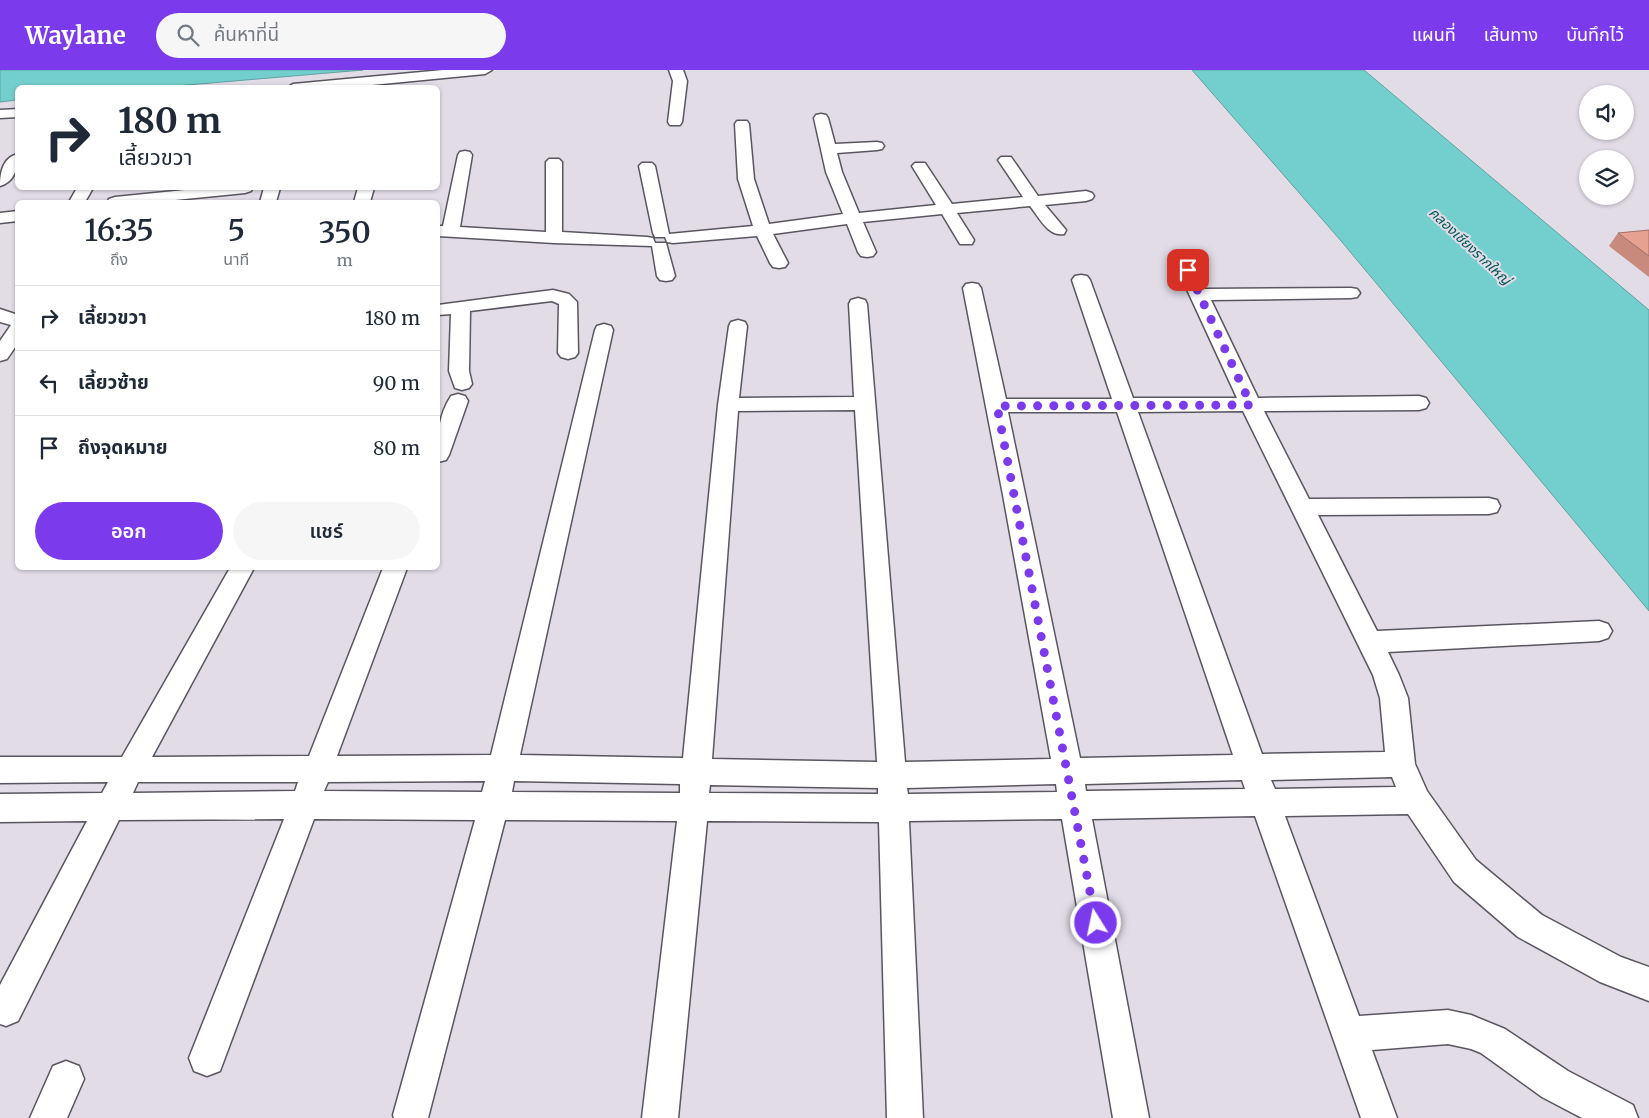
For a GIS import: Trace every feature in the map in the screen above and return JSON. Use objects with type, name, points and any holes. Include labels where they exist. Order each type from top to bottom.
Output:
[{"type":"street","points":[[325,85],[485,70]]},
{"type":"street","points":[[675,122],[680,81],[676,70]]},
{"type":"street","points":[[0,114],[15,113]]},
{"type":"street","points":[[821,118],[834,172],[867,252]]},
{"type":"street","points":[[742,124],[746,179],[763,230],[779,264]]},
{"type":"street","points":[[828,149],[877,146]]},
{"type":"street","points":[[465,155],[444,231],[554,238],[660,240],[763,230],[853,218],[1086,196]]},
{"type":"street","points":[[1006,160],[1033,200],[1058,230]]},
{"type":"street","points":[[0,182],[15,162]]},
{"type":"street","points":[[554,162],[554,238]]},
{"type":"street","points":[[648,166],[666,276]]},
{"type":"street","points":[[920,166],[966,240]]},
{"type":"street","points":[[132,200],[225,190]]},
{"type":"street","points":[[0,218],[15,216]]},
{"type":"street","points":[[1188,270],[1251,405],[1386,675],[1394,698],[1401,764],[1416,800],[1464,871],[1530,926],[1612,970],[1649,984]]},
{"type":"street","points":[[1081,280],[1252,767],[1379,1118]]},
{"type":"street","points":[[972,288],[997,406],[1066,771],[1075,806],[1131,1118]]},
{"type":"street","points":[[1199,295],[1351,293]]},
{"type":"street","points":[[440,310],[553,295],[563,298],[568,302],[568,353]]},
{"type":"street","points":[[858,304],[894,808],[905,1118]]},
{"type":"street","points":[[440,448],[460,392],[461,307]]},
{"type":"street","points":[[0,355],[10,322]]},
{"type":"street","points":[[660,1118],[693,808],[728,405],[738,326]]},
{"type":"street","points":[[411,1114],[494,805],[604,330]]},
{"type":"street","points":[[997,406],[1419,403]]},
{"type":"street","points":[[728,405],[866,404]]},
{"type":"street","points":[[1302,507],[1489,506]]},
{"type":"street","points":[[6,1009],[130,769],[241,570]]},
{"type":"street","points":[[207,1058],[394,570]]},
{"type":"street","points":[[1370,642],[1599,631]]},
{"type":"street","points":[[0,770],[502,768],[892,775],[1401,764]]},
{"type":"street","points":[[0,808],[494,805],[693,808],[894,808],[1416,800]]},
{"type":"street","points":[[1350,1034],[1448,1027],[1471,1032],[1492,1041],[1555,1084],[1620,1118]]},
{"type":"street","points":[[48,1118],[66,1079]]},
{"type":"water","points":[[0,70],[363,70],[187,85],[15,85],[15,100],[0,102]]},
{"type":"water","name":"คลองเชียงรากใหญ่","points":[[1192,70],[1364,70],[1649,310],[1649,611],[1342,242]]},
{"type":"building","points":[[1649,230],[1649,256],[1618,233]]},
{"type":"route","points":[[1096,923],[997,406],[1251,405],[1188,270]]}]
